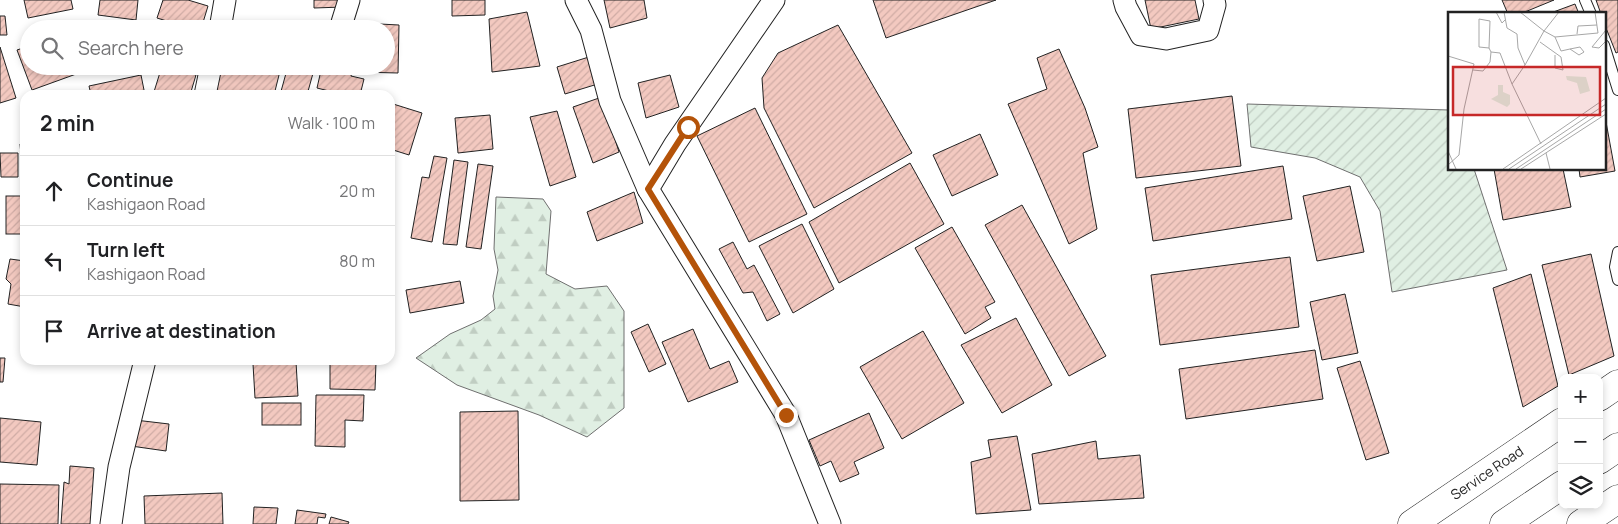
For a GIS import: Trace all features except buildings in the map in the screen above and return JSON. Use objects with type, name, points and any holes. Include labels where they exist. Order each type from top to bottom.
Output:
[{"type":"main road","points":[[1603,394],[1618,384]]},
{"type":"main road","name":"Service Road","points":[[1412,524],[1558,425]]},
{"type":"main road","points":[[1603,457],[1618,447]]},
{"type":"main road","points":[[1504,524],[1558,488]]},
{"type":"main road","points":[[1581,524],[1618,499]]},
{"type":"street","points":[[222,20],[225,0]]},
{"type":"street","points":[[342,20],[348,0]]},
{"type":"street","points":[[576,0],[590,30],[610,101],[648,189],[786,415],[830,524]]},
{"type":"street","points":[[648,189],[675,144],[774,0]]},
{"type":"street","points":[[1124,0],[1142,35],[1166,39],[1208,30],[1215,5],[1214,0]]},
{"type":"street","points":[[206,90],[209,75]]},
{"type":"street","points":[[111,524],[119,467],[144,365]]},
{"type":"lane","points":[[1585,0],[1590,12]]},
{"type":"lane","points":[[1606,51],[1618,90]]},
{"type":"lane","points":[[1618,252],[1615,267],[1618,280]]},
{"type":"green space","points":[[1247,104],[1448,110],[1448,170],[1474,170],[1507,270],[1392,292],[1380,211],[1360,177],[1315,158],[1251,147]]},
{"type":"green space","points":[[496,197],[543,199],[551,211],[546,274],[575,289],[607,286],[624,311],[624,408],[587,437],[539,415],[457,385],[416,358],[450,334],[481,320],[495,309],[493,296],[498,270],[494,249]]},
{"type":"route","points":[[688,127],[675,144],[648,189],[786,415]]}]
